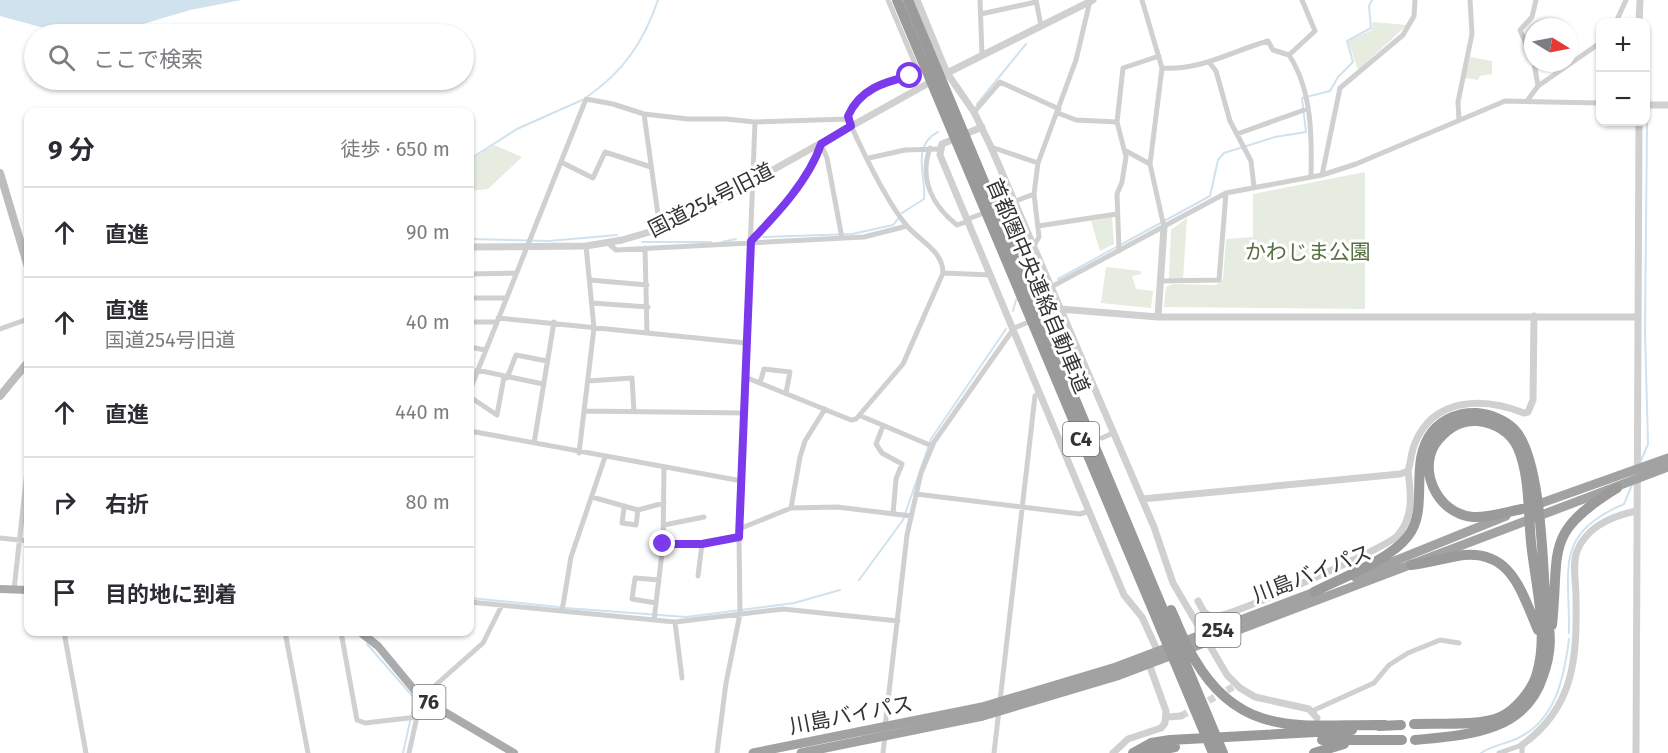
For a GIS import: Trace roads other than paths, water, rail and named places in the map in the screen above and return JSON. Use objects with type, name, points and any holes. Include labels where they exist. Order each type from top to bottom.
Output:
[{"type":"highway","name":"首都圏中央連絡自動車道","points":[[897,0],[1137,543],[1213,753]]},
{"type":"highway","name":"首都圏中央連絡自動車道","points":[[908,0],[962,143]]},
{"type":"highway","name":"首都圏中央連絡自動車道","points":[[1041,328],[1126,548],[1182,664]]},
{"type":"highway","points":[[1314,592],[1387,554],[1407,538],[1416,518],[1420,455],[1432,431],[1448,419],[1468,413],[1484,413],[1501,420],[1515,430],[1532,466],[1530,487]]},
{"type":"highway","points":[[1415,740],[1493,728],[1521,713],[1538,693],[1547,664],[1546,612],[1530,487],[1517,446],[1497,426],[1472,421],[1454,426],[1440,436],[1428,457],[1430,480],[1437,495],[1448,506],[1473,517],[1522,509]]},
{"type":"highway","name":"川島バイパス","points":[[1000,706],[1158,652],[1206,639],[1411,565],[1617,488],[1668,458]]},
{"type":"highway","name":"川島バイパス","points":[[801,753],[1000,706],[1149,664],[1314,592],[1522,509],[1668,467]]},
{"type":"highway","points":[[1414,724],[1500,717],[1518,703],[1531,687],[1540,659],[1546,635],[1560,539],[1574,519],[1590,505],[1617,488]]},
{"type":"highway","points":[[1411,565],[1469,555],[1496,561],[1507,568],[1518,584],[1546,635]]},
{"type":"highway","points":[[1182,664],[1227,702],[1253,716],[1285,724],[1401,725]]},
{"type":"highway","name":"C4","points":[[1182,664],[1202,724]]},
{"type":"highway","name":"首都圏中央連絡自動車道","points":[[1202,724],[1223,753]]},
{"type":"highway","points":[[1202,724],[1205,753]]},
{"type":"highway","points":[[1133,753],[1151,743],[1170,740],[1333,732],[1385,725]]},
{"type":"highway","name":"川島バイパス","points":[[753,753],[885,732]]},
{"type":"highway","points":[[1147,753],[1169,747],[1334,739],[1360,742]]},
{"type":"highway","points":[[1314,753],[1338,744],[1402,740]]},
{"type":"main road","points":[[0,173],[24,249]]},
{"type":"main road","points":[[0,396],[3,389],[24,366]]},
{"type":"main road","points":[[0,589],[24,590]]},
{"type":"main road","name":"76","points":[[371,636],[421,698],[514,753]]},
{"type":"street","points":[[745,377],[851,420],[861,416],[903,364],[943,273],[940,257],[907,226],[849,122],[854,104],[868,90],[883,82],[915,72],[916,66],[888,0]]},
{"type":"street","points":[[917,0],[947,73],[974,112],[992,147],[1033,248],[1142,499],[1173,583],[1234,685],[1255,697],[1314,714],[1374,683],[1389,665],[1408,653],[1440,640],[1459,643]]},
{"type":"street","points":[[980,0],[982,55]]},
{"type":"street","points":[[1142,0],[1162,68],[1150,164],[1164,226],[1158,317]]},
{"type":"street","points":[[1289,55],[1315,31],[1302,0]]},
{"type":"street","points":[[1322,175],[1340,88],[1403,35],[1414,16],[1415,0]]},
{"type":"street","points":[[1459,120],[1458,102],[1472,34],[1470,0]]},
{"type":"street","points":[[1531,18],[1536,0]]},
{"type":"street","points":[[1618,18],[1626,0]]},
{"type":"street","points":[[1640,0],[1640,18]]},
{"type":"street","points":[[981,14],[1036,1],[1041,26]]},
{"type":"street","points":[[1033,248],[1039,237],[1034,194],[1038,163],[1076,60],[1092,1]]},
{"type":"street","name":"国道254号旧道","points":[[474,247],[528,243],[586,246],[609,243],[660,229],[821,144],[849,122],[1092,1]]},
{"type":"street","points":[[1524,26],[1520,30],[1524,39]]},
{"type":"street","points":[[1162,68],[1182,69],[1268,41],[1273,50],[1289,55],[1303,82],[1312,147],[1311,177]]},
{"type":"street","points":[[1527,101],[1538,86],[1596,46]]},
{"type":"street","points":[[1118,248],[1117,194],[1122,182],[1126,151],[1117,122],[1123,68],[1158,56]]},
{"type":"street","points":[[1209,62],[1216,71],[1230,121],[1251,161],[1254,187]]},
{"type":"street","points":[[1536,72],[1538,86]]},
{"type":"street","points":[[974,112],[1000,82],[1076,120],[1117,122]]},
{"type":"street","points":[[474,379],[586,99],[613,104],[644,114],[755,122],[849,122]]},
{"type":"street","points":[[1051,287],[1118,248],[1226,193],[1322,175],[1369,160],[1505,101],[1596,103]]},
{"type":"street","points":[[1650,105],[1668,105]]},
{"type":"street","points":[[1237,134],[1307,109]]},
{"type":"street","points":[[644,114],[660,229]]},
{"type":"street","points":[[717,753],[727,676],[740,614],[739,529],[755,122]]},
{"type":"street","points":[[1636,753],[1639,126]]},
{"type":"street","points":[[868,158],[927,148],[939,149],[950,140],[982,127]]},
{"type":"street","points":[[751,241],[778,211],[816,158],[821,144]]},
{"type":"street","points":[[821,144],[827,158],[841,236]]},
{"type":"street","points":[[992,147],[1038,163]]},
{"type":"street","points":[[927,148],[927,188],[957,225],[1013,200],[1034,194]]},
{"type":"street","points":[[939,149],[1124,595],[1142,617],[1158,652]]},
{"type":"street","points":[[1126,151],[1150,164]]},
{"type":"street","points":[[561,162],[592,178],[605,152],[651,167]]},
{"type":"street","points":[[1162,281],[1219,280],[1226,193]]},
{"type":"street","points":[[1038,226],[1117,214]]},
{"type":"street","points":[[609,243],[616,250],[697,247],[751,241],[841,236],[864,237],[907,226]]},
{"type":"street","points":[[579,453],[594,328],[586,246]]},
{"type":"street","points":[[645,248],[647,333]]},
{"type":"street","points":[[474,274],[516,273]]},
{"type":"street","points":[[943,273],[993,275]]},
{"type":"street","points":[[590,280],[647,285]]},
{"type":"street","points":[[474,298],[506,298]]},
{"type":"street","points":[[592,303],[648,307]]},
{"type":"street","points":[[883,753],[911,516],[916,494],[932,446],[1014,327],[1060,309],[1158,317],[1637,317]]},
{"type":"street","points":[[1198,600],[1204,612],[1217,616],[1292,587],[1390,542],[1407,524],[1409,515],[1408,471],[1415,442],[1428,422],[1448,408],[1477,402],[1528,412],[1533,400],[1534,316]]},
{"type":"street","points":[[0,329],[24,320]]},
{"type":"street","points":[[474,322],[554,322],[746,343]]},
{"type":"street","points":[[534,443],[554,322]]},
{"type":"street","points":[[474,348],[485,350]]},
{"type":"street","points":[[474,400],[497,415],[505,378],[516,355],[547,361]]},
{"type":"street","points":[[760,383],[764,369],[790,372],[786,393]]},
{"type":"street","points":[[477,371],[543,384]]},
{"type":"street","points":[[588,381],[632,378],[634,412]]},
{"type":"street","points":[[994,753],[1035,396],[1040,393]]},
{"type":"street","points":[[791,508],[800,457],[825,409]]},
{"type":"street","points":[[584,411],[744,413]]},
{"type":"street","points":[[861,416],[932,446]]},
{"type":"street","points":[[883,426],[876,444],[882,453],[902,464],[896,479],[893,513]]},
{"type":"street","points":[[474,432],[605,458],[741,481]]},
{"type":"street","points":[[1102,438],[1113,433]]},
{"type":"street","points":[[1066,454],[1077,449]]},
{"type":"street","points":[[562,611],[571,557],[605,458]]},
{"type":"street","points":[[654,620],[663,544],[664,468]]},
{"type":"street","points":[[1142,499],[1400,474],[1408,471]]},
{"type":"street","points":[[916,494],[1080,514],[1090,511]]},
{"type":"street","points":[[592,497],[624,508],[638,510],[664,503]]},
{"type":"street","points":[[14,590],[24,501]]},
{"type":"street","points":[[739,529],[791,508],[837,507],[911,516]]},
{"type":"street","points":[[624,508],[622,523],[636,525],[638,510]]},
{"type":"street","points":[[1499,753],[1522,745],[1535,735],[1557,711],[1569,682],[1575,654],[1575,566],[1578,548],[1590,533],[1607,519],[1636,511]]},
{"type":"street","points":[[664,525],[704,517]]},
{"type":"street","points":[[663,544],[702,544],[739,537]]},
{"type":"street","points":[[0,538],[24,540]]},
{"type":"street","points":[[698,576],[702,544]]},
{"type":"street","points":[[656,603],[632,599],[635,578],[659,580]]},
{"type":"street","points":[[474,602],[675,622],[740,614],[801,610],[898,621]]},
{"type":"street","points":[[409,753],[421,698],[483,643],[502,605]]},
{"type":"street","points":[[675,622],[682,678]]},
{"type":"street","points":[[64,636],[86,753]]},
{"type":"street","points":[[286,636],[308,753]]},
{"type":"street","points":[[342,636],[357,720],[365,723],[417,717]]},
{"type":"street","points":[[1113,753],[1128,740],[1161,728],[1167,717],[1149,664]]},
{"type":"street","points":[[1167,717],[1181,716]]},
{"type":"street","points":[[1522,745],[1522,753]]},
{"type":"water","points":[[0,0],[242,0],[190,10],[143,24],[29,24],[0,16]]},
{"type":"waterway","points":[[588,96],[612,76],[631,54],[646,29],[658,0]]},
{"type":"waterway","points":[[1058,279],[1210,196],[1218,160],[1224,153],[1275,137],[1306,132],[1302,98],[1330,91],[1338,77],[1353,62],[1347,41],[1371,28],[1369,6],[1372,0]]},
{"type":"waterway","points":[[977,104],[1026,44]]},
{"type":"waterway","points":[[474,156],[517,129],[582,100]]},
{"type":"waterway","points":[[1640,463],[1648,444],[1645,332],[1647,126]]},
{"type":"waterway","points":[[902,213],[924,199],[922,154],[929,138],[938,132]]},
{"type":"waterway","points":[[763,237],[852,234],[893,225],[898,219]]},
{"type":"waterway","points":[[474,239],[549,241],[617,235]]},
{"type":"waterway","points":[[722,242],[736,239]]},
{"type":"waterway","points":[[642,242],[711,242]]},
{"type":"waterway","points":[[1033,292],[1043,288]]},
{"type":"waterway","points":[[1013,311],[1016,300],[1020,298]]},
{"type":"waterway","points":[[859,580],[903,520],[931,439],[1006,329]]},
{"type":"waterway","points":[[1569,633],[1568,572],[1570,556],[1576,541],[1586,528],[1601,516],[1624,504],[1632,485]]},
{"type":"waterway","points":[[566,608],[686,617],[794,603],[840,590]]},
{"type":"waterway","points":[[474,598],[559,607]]},
{"type":"waterway","points":[[1481,753],[1530,731],[1549,710],[1561,683],[1569,639]]},
{"type":"waterway","points":[[367,644],[415,699],[403,753]]},
{"type":"tunnel","points":[[1181,716],[1233,687]]},
{"type":"park label","name":"かわじま公園","points":[[1308,252]]}]
